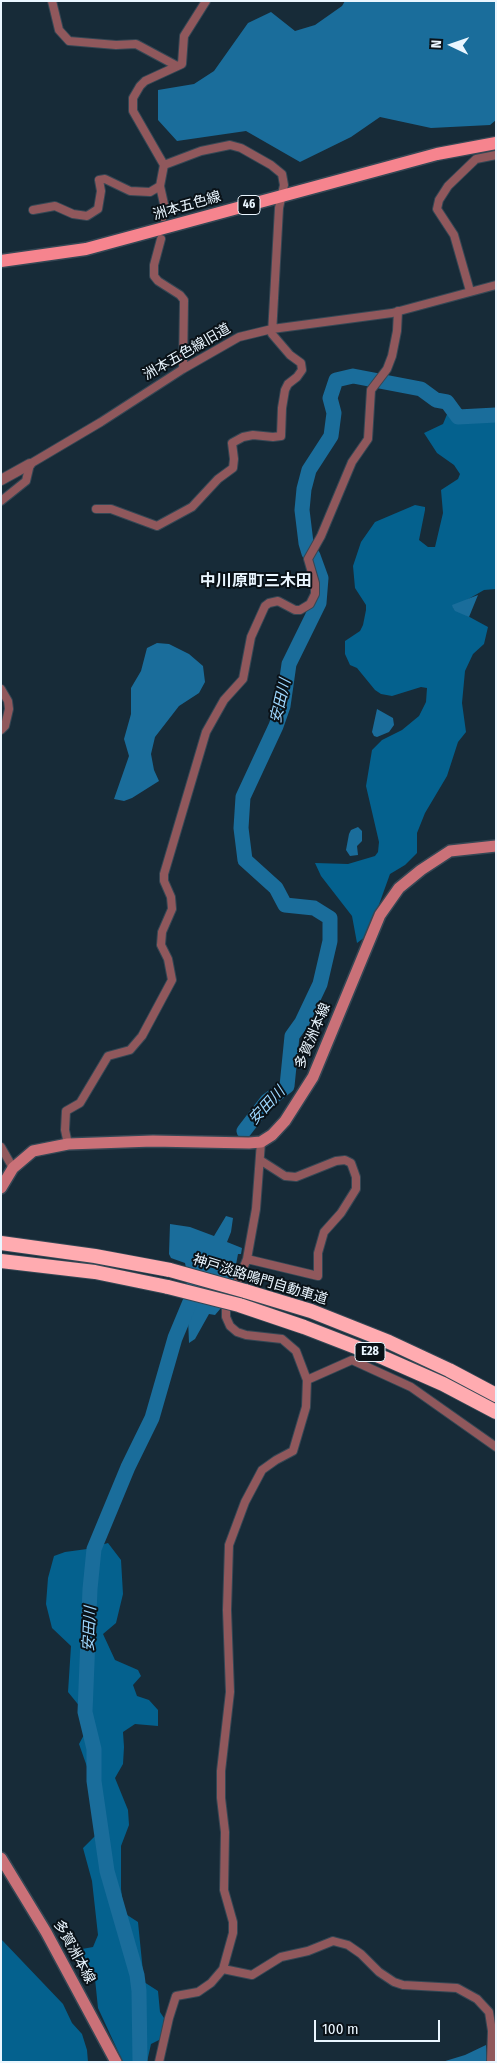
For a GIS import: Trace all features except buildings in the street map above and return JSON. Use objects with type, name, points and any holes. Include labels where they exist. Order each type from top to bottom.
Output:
[{"type":"highway","name":"神戸淡路鳴門自動車道","points":[[1,1243],[95,1256],[170,1270],[245,1290],[311,1311],[390,1342],[496,1395]]},
{"type":"highway","name":"E28","points":[[1,1261],[95,1272],[168,1287],[239,1305],[304,1327],[384,1358],[443,1384],[496,1412]]},
{"type":"main road","name":"洲本五色線","points":[[1,261],[86,249],[437,154],[496,143]]},
{"type":"main road","name":"多賀洲本線","points":[[261,1142],[272,1135],[285,1121],[313,1076],[380,915],[399,888],[421,870],[450,851],[496,846]]},
{"type":"main road","points":[[1,1188],[13,1168],[33,1151],[68,1144],[153,1141],[261,1142]]},
{"type":"main road","name":"多賀洲本線","points":[[1,1858],[46,1932],[116,2062]]},
{"type":"street","points":[[52,1],[59,30],[69,40],[116,45],[136,44],[177,66]]},
{"type":"street","points":[[163,217],[164,204],[160,186],[164,165],[133,111],[133,98],[135,92],[145,81],[182,64],[184,36],[206,1]]},
{"type":"street","points":[[96,509],[111,509],[157,526],[192,507],[218,479],[233,468],[232,443],[253,435],[281,436],[285,390],[288,384],[300,374],[302,366],[274,338],[272,329],[279,208],[284,185],[282,174],[271,165],[241,148],[230,145],[201,151],[164,165]]},
{"type":"street","points":[[470,291],[454,235],[437,209],[448,186],[476,159],[496,155]]},
{"type":"street","points":[[33,210],[55,206],[73,214],[87,216],[98,209],[101,191],[99,180],[104,179],[130,191],[150,192],[160,186]]},
{"type":"street","points":[[161,240],[154,265],[154,276],[184,300],[183,369]]},
{"type":"street","name":"洲本五色線旧道","points":[[1,480],[101,422],[183,369],[240,337],[272,329],[346,320],[398,311],[496,285]]},
{"type":"street","points":[[68,1144],[65,1130],[66,1111],[80,1103],[91,1087],[102,1063],[108,1056],[130,1050],[142,1036],[172,980],[168,959],[161,945],[162,932],[172,909],[164,882],[164,874],[206,732],[224,700],[243,679],[252,637],[265,606],[278,601],[295,610],[300,610],[310,604],[315,594],[315,583],[308,559],[322,536],[352,462],[368,439],[370,395],[377,381],[387,369],[392,356],[397,331],[398,311]]},
{"type":"street","points":[[1,501],[26,481],[30,464]]},
{"type":"street","points":[[1,689],[8,701],[9,709],[5,726],[1,730]]},
{"type":"street","points":[[159,2062],[176,1996],[198,1992],[211,1983],[223,1969],[233,1933],[233,1922],[224,1890],[225,1832],[221,1798],[221,1771],[230,1692],[227,1610],[229,1545],[245,1502],[262,1470],[293,1451],[306,1407],[307,1380],[296,1351],[282,1339],[246,1335],[237,1332],[230,1326],[226,1317],[226,1309],[248,1259],[256,1209],[261,1142]]},
{"type":"street","points":[[1,1147],[13,1168]]},
{"type":"street","points":[[248,1259],[318,1276],[318,1253],[324,1232],[341,1213],[356,1189],[356,1177],[351,1163],[344,1160],[336,1161],[296,1177],[285,1176],[260,1160]]},
{"type":"street","points":[[307,1380],[352,1360],[411,1387],[496,1448]]},
{"type":"street","points":[[223,1969],[252,1975],[281,1957],[308,1951],[333,1941],[348,1945],[361,1954],[379,1972],[394,1982],[403,1985],[457,1988],[477,1999],[489,2012],[492,2031],[491,2062]]},
{"type":"shaded area","points":[[345,1],[496,1],[496,120],[490,125],[431,128],[380,117],[351,137],[300,162],[246,131],[177,141],[158,120],[158,90],[194,84],[214,71],[248,23],[271,12],[295,31],[315,25],[342,6]]},
{"type":"shaded area","points":[[448,412],[456,420],[496,418],[496,589],[484,590],[453,608],[488,627],[484,644],[473,654],[465,671],[462,703],[466,732],[458,742],[447,776],[425,813],[417,833],[417,853],[405,865],[390,874],[372,924],[365,937],[357,943],[352,916],[321,876],[315,863],[348,864],[375,856],[378,852],[379,842],[366,786],[372,750],[382,740],[402,730],[419,716],[426,702],[427,688],[421,687],[392,696],[381,694],[375,690],[357,668],[350,665],[345,654],[345,641],[360,631],[366,610],[366,605],[355,588],[353,566],[361,542],[375,522],[415,505],[425,507],[419,540],[428,547],[435,547],[443,513],[441,490],[458,479],[460,474],[454,465],[437,453],[424,433],[443,424]]},
{"type":"shaded area","points":[[478,595],[469,617],[455,611],[453,608],[452,605]]},
{"type":"shaded area","points":[[157,643],[169,644],[189,654],[203,666],[205,682],[199,693],[179,706],[155,737],[151,754],[154,770],[159,781],[132,798],[124,801],[114,799],[129,756],[124,739],[131,714],[131,688],[141,671],[147,648]]},
{"type":"shaded area","points":[[377,709],[393,718],[394,725],[389,732],[377,737],[372,732]]},
{"type":"shaded area","points":[[358,827],[362,831],[362,841],[357,846],[358,855],[350,856],[346,850],[349,834],[351,830]]},
{"type":"shaded area","points":[[226,1216],[233,1218],[227,1242],[242,1248],[241,1254],[238,1254],[233,1280],[221,1308],[215,1315],[209,1314],[195,1339],[189,1343],[186,1268],[185,1263],[171,1258],[169,1254],[170,1224],[190,1227],[214,1236]]},
{"type":"shaded area","points":[[108,1543],[121,1560],[123,1594],[116,1623],[103,1634],[115,1660],[138,1670],[141,1676],[133,1685],[137,1696],[149,1700],[158,1710],[158,1726],[135,1724],[123,1732],[123,1764],[115,1778],[128,1810],[129,1825],[121,1846],[121,1889],[124,1913],[138,1922],[144,1982],[158,1991],[160,2012],[164,2018],[161,2039],[151,2044],[147,2062],[123,2062],[98,2008],[95,1979],[71,1951],[93,1947],[98,1935],[92,1881],[83,1848],[97,1834],[103,1822],[98,1798],[79,1744],[85,1733],[81,1708],[68,1692],[71,1646],[52,1628],[46,1604],[48,1578],[54,1556]]},
{"type":"shaded area","points":[[1,1939],[63,2004],[72,2023],[82,2034],[87,2050],[88,2062],[1,2062]]},
{"type":"shaded area","points":[[486,2045],[487,2062],[442,2062],[465,2055]]},
{"type":"waterway","name":"安田川","points":[[244,1131],[267,1101],[287,1086],[292,1036],[302,1022],[320,984],[330,941],[330,918],[314,908],[285,905],[276,888],[245,860],[241,828],[243,797],[276,726],[283,706],[289,664],[319,603],[321,578],[306,543],[302,510],[304,489],[309,470],[331,436],[334,413],[330,398],[336,380],[353,376],[421,389],[436,400],[447,402],[458,417],[496,415]]},
{"type":"waterway","name":"安田川","points":[[140,2062],[137,1975],[107,1871],[94,1781],[94,1749],[85,1712],[90,1589],[94,1549],[128,1467],[152,1418],[175,1338],[195,1290]]},
{"type":"district","name":"中川原町三木田","points":[[256,582]]}]
